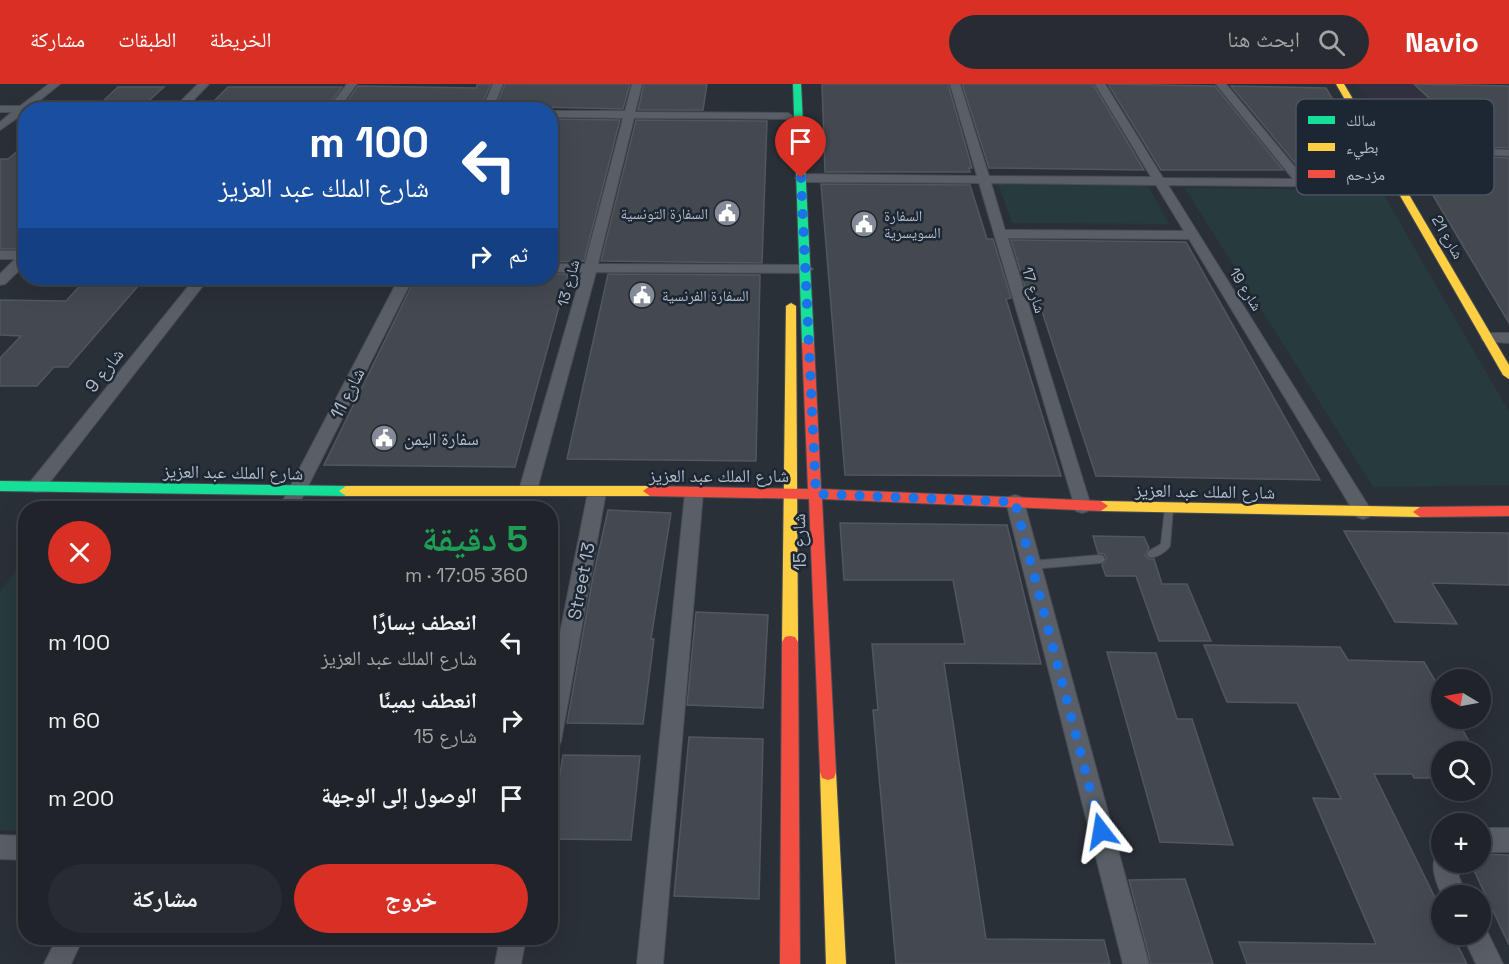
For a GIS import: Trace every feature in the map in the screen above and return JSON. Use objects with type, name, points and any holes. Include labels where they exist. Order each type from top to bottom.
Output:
[{"type":"street","points":[[32,102],[55,84]]},
{"type":"street","points":[[185,102],[204,84]]},
{"type":"street","points":[[338,102],[352,84]]},
{"type":"street","points":[[490,102],[498,84]]},
{"type":"street","name":"شارع 13","points":[[528,490],[590,269],[637,84]]},
{"type":"street","name":"شارع 15","points":[[789,84],[788,116],[795,278],[816,494],[836,964]]},
{"type":"street","name":"شارع 15","points":[[790,964],[791,493],[795,278],[801,178],[797,84]]},
{"type":"street","name":"شارع 17","points":[[955,84],[1082,506]]},
{"type":"street","name":"شارع 19","points":[[1101,84],[1363,512]]},
{"type":"street","points":[[1221,84],[1296,175]]},
{"type":"street","name":"شارع 21","points":[[1340,84],[1349,99]]},
{"type":"street","points":[[0,109],[18,108]]},
{"type":"street","points":[[0,127],[18,113]]},
{"type":"street","points":[[558,114],[788,116]]},
{"type":"street","points":[[1494,152],[1509,153]]},
{"type":"street","points":[[801,178],[1296,182]]},
{"type":"street","name":"شارع 21","points":[[1404,195],[1509,375]]},
{"type":"street","points":[[1000,234],[1193,235]]},
{"type":"street","points":[[0,255],[18,256]]},
{"type":"street","points":[[0,281],[18,264]]},
{"type":"street","points":[[558,268],[795,278]]},
{"type":"street","name":"شارع 9","points":[[38,486],[196,285]]},
{"type":"street","name":"شارع 11","points":[[291,501],[402,285]]},
{"type":"street","points":[[1488,338],[1509,338]]},
{"type":"street","name":"شارع الملك عبد العزيز","points":[[0,486],[296,491],[528,490],[791,493],[1082,506],[1363,512],[1509,510]]},
{"type":"street","name":"Street 13","points":[[558,699],[597,492]]},
{"type":"street","points":[[650,964],[693,493]]},
{"type":"street","points":[[1015,502],[1136,964]]},
{"type":"street","points":[[1491,840],[1509,840]]},
{"type":"street","points":[[0,848],[18,848]]},
{"type":"street","points":[[57,964],[66,945]]},
{"type":"street","points":[[508,964],[512,945]]},
{"type":"street","points":[[1480,945],[1490,964]]},
{"type":"lane","points":[[1152,554],[1165,546],[1169,508]]},
{"type":"lane","points":[[1032,565],[1100,559]]},
{"type":"shaded area","points":[[1356,84],[1414,84],[1430,99],[1370,99]]},
{"type":"green space","points":[[998,183],[1147,184],[1169,224],[1012,223]]},
{"type":"green space","points":[[1185,188],[1296,189],[1296,195],[1384,195],[1509,412],[1509,485],[1373,487]]},
{"type":"green space","points":[[18,568],[18,831],[0,830],[0,592]]},
{"type":"building","points":[[477,84],[491,84],[483,102],[347,102],[358,86],[477,88]]},
{"type":"building","points":[[505,84],[630,84],[623,109],[558,107],[558,102],[498,102]]},
{"type":"building","points":[[644,84],[707,84],[703,110],[638,110]]},
{"type":"building","points":[[822,84],[948,84],[972,168],[969,168],[970,172],[825,172]]},
{"type":"building","points":[[962,84],[1093,84],[1144,170],[989,168]]},
{"type":"building","points":[[1108,84],[1215,86],[1283,170],[1161,170]]},
{"type":"building","points":[[1414,84],[1509,86],[1509,148],[1494,147],[1494,99],[1430,99]]},
{"type":"building","points":[[1231,86],[1326,88],[1333,99],[1296,99],[1296,164]]},
{"type":"building","points":[[118,87],[164,87],[147,102],[102,102]]},
{"type":"building","points":[[228,87],[342,87],[331,102],[213,102]]},
{"type":"building","points":[[558,119],[620,120],[584,261],[558,262]]},
{"type":"building","points":[[636,120],[767,121],[762,263],[601,261]]},
{"type":"building","points":[[18,151],[18,249],[0,249],[0,159],[8,159]]},
{"type":"building","points":[[1494,157],[1509,158],[1509,323],[1433,195],[1494,195]]},
{"type":"building","points":[[821,184],[970,185],[987,239],[993,239],[1011,298],[1006,299],[1061,476],[845,475]]},
{"type":"building","points":[[1011,240],[1186,242],[1320,480],[1096,476],[1035,290],[1027,293]]},
{"type":"building","points":[[558,274],[568,274],[515,467],[324,465],[412,285],[558,285]]},
{"type":"building","points":[[608,274],[760,275],[756,461],[567,459]]},
{"type":"building","points":[[81,285],[139,285],[68,367],[54,367],[37,386],[0,386],[0,358],[21,336],[0,335],[0,300],[66,301]]},
{"type":"building","points":[[608,510],[671,513],[651,639],[654,639],[643,724],[567,723],[593,577]]},
{"type":"building","points":[[840,523],[1007,525],[1041,664],[944,663],[986,939],[1104,940],[1110,964],[896,964],[873,710],[878,710],[872,644],[965,644],[953,580],[844,580]]},
{"type":"building","points":[[1344,531],[1509,533],[1509,585],[1432,583],[1457,624],[1395,622]]},
{"type":"building","points":[[1093,536],[1144,537],[1149,548],[1145,555],[1149,559],[1154,559],[1162,584],[1187,584],[1211,641],[1159,641],[1136,576],[1106,576],[1102,565],[1107,558],[1104,554],[1098,553]]},
{"type":"building","points":[[696,612],[768,615],[763,708],[687,705]]},
{"type":"building","points":[[1204,645],[1340,647],[1348,660],[1424,662],[1431,674],[1431,729],[1462,729],[1469,741],[1431,741],[1431,778],[1414,778],[1412,774],[1374,774],[1431,890],[1431,945],[1458,945],[1467,964],[1247,964],[1239,942],[1376,944],[1313,798],[1341,799],[1297,703],[1227,702]]},
{"type":"building","points":[[1107,652],[1156,653],[1177,719],[1192,719],[1233,845],[1160,842]]},
{"type":"building","points":[[689,737],[763,739],[759,899],[674,896]]},
{"type":"building","points":[[563,755],[640,756],[631,840],[558,839],[558,787]]},
{"type":"building","points":[[1491,854],[1509,855],[1509,945],[1491,907],[1491,885],[1481,885],[1475,873],[1491,873]]},
{"type":"building","points":[[1185,879],[1213,964],[1151,964],[1129,880]]},
{"type":"traffic: fast","points":[[797,84],[808,343]]},
{"type":"traffic: fast","points":[[0,486],[346,491]]},
{"type":"traffic: slow","points":[[1340,84],[1349,99]]},
{"type":"traffic: slow","points":[[1404,195],[1509,375]]},
{"type":"traffic: slow","points":[[790,642],[791,306]]},
{"type":"traffic: slow","points":[[346,491],[650,491]]},
{"type":"traffic: slow","points":[[1101,506],[1420,512]]},
{"type":"traffic: slow","points":[[828,772],[836,964]]},
{"type":"traffic: jam","points":[[808,343],[828,772]]},
{"type":"traffic: jam","points":[[650,491],[791,493],[1101,506]]},
{"type":"traffic: jam","points":[[1420,512],[1509,511]]},
{"type":"traffic: jam","points":[[790,642],[790,964]]},
{"type":"place","name":"السفارة التونسية","points":[[727,213]]},
{"type":"place","name":"السفارة السويسرية","points":[[864,224]]},
{"type":"place","name":"السفارة الفرنسية","points":[[642,295]]},
{"type":"place","name":"سفارة اليمن","points":[[384,438]]},
{"type":"route","points":[[801,178],[816,494],[1015,502],[1101,831]]}]
